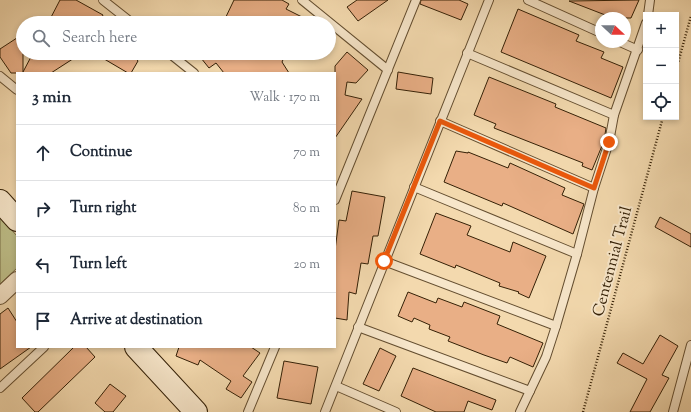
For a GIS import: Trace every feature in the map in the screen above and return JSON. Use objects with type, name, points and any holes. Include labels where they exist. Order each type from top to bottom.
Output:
[{"type":"street","points":[[0,201],[16,219]]},
{"type":"street","points":[[0,296],[16,281]]},
{"type":"street","points":[[142,350],[196,412]]},
{"type":"lane","points":[[103,0],[123,16]]},
{"type":"lane","points":[[302,0],[322,16]]},
{"type":"lane","points":[[336,198],[416,0]]},
{"type":"lane","points":[[325,412],[489,0]]},
{"type":"lane","points":[[528,0],[595,30]]},
{"type":"lane","points":[[648,12],[650,0]]},
{"type":"lane","points":[[336,28],[388,70]]},
{"type":"lane","points":[[520,412],[546,357],[577,254],[594,188],[609,142],[614,115],[643,33]]},
{"type":"lane","points":[[631,47],[638,50]]},
{"type":"lane","points":[[467,53],[614,115]]},
{"type":"lane","points":[[178,60],[193,72]]},
{"type":"lane","points":[[0,76],[16,89]]},
{"type":"lane","points":[[440,121],[594,188]]},
{"type":"lane","points":[[414,187],[577,254]]},
{"type":"lane","points":[[384,261],[556,326]]},
{"type":"lane","points":[[358,327],[530,391]]},
{"type":"lane","points":[[673,412],[691,345]]},
{"type":"lane","points":[[0,388],[43,348]]},
{"type":"lane","points":[[248,412],[275,348]]},
{"type":"lane","points":[[336,386],[396,412]]},
{"type":"path","points":[[679,59],[691,16]]},
{"type":"path","name":"Centennial Trail","points":[[584,412],[662,120]]},
{"type":"green space","points":[[0,217],[16,235],[16,269],[0,284]]},
{"type":"building","points":[[60,0],[76,0],[103,15],[102,16],[52,16]]},
{"type":"building","points":[[234,0],[282,0],[289,4],[286,9],[300,16],[226,16]]},
{"type":"building","points":[[357,0],[388,0],[358,21],[347,7]]},
{"type":"building","points":[[421,0],[459,0],[468,4],[461,20],[420,4]]},
{"type":"building","points":[[639,0],[631,18],[631,12],[597,12],[569,1]]},
{"type":"building","points":[[518,9],[579,35],[576,41],[604,52],[601,58],[623,67],[611,98],[501,52]]},
{"type":"building","points":[[16,39],[16,60],[23,60],[23,72],[11,73],[0,57],[0,49]]},
{"type":"building","points":[[347,52],[368,70],[356,83],[347,82],[345,95],[362,99],[336,137],[336,72],[335,66]]},
{"type":"building","points":[[29,60],[71,60],[53,72],[23,72]]},
{"type":"building","points":[[106,60],[137,60],[132,72],[126,72]]},
{"type":"building","points":[[203,60],[283,60],[282,62],[288,72],[223,72],[216,63],[209,68]]},
{"type":"building","points":[[398,72],[433,78],[431,94],[396,89]]},
{"type":"building","points":[[489,77],[556,104],[555,107],[606,128],[604,141],[592,170],[582,166],[583,163],[494,128],[496,124],[474,115]]},
{"type":"building","points":[[456,151],[468,152],[508,168],[510,163],[565,188],[562,195],[584,204],[573,234],[503,203],[502,206],[444,182]]},
{"type":"building","points":[[352,191],[385,197],[378,236],[373,236],[368,264],[361,263],[356,294],[349,292],[347,320],[336,318],[336,242],[339,220],[346,221]]},
{"type":"building","points":[[436,213],[471,226],[467,235],[510,252],[513,242],[546,256],[529,298],[518,293],[519,292],[499,286],[500,283],[456,265],[455,268],[420,254]]},
{"type":"building","points":[[660,217],[691,234],[691,247],[655,227]]},
{"type":"building","points":[[408,292],[436,303],[438,298],[462,307],[464,302],[500,316],[497,324],[543,343],[533,367],[510,357],[507,363],[484,355],[448,341],[450,337],[429,329],[430,325],[414,318],[412,322],[398,316]]},
{"type":"building","points":[[8,308],[16,320],[16,348],[30,348],[0,369],[0,314]]},
{"type":"building","points":[[660,335],[678,346],[662,375],[669,378],[650,412],[630,412],[647,379],[617,363],[623,353],[643,364]]},
{"type":"building","points":[[73,348],[87,348],[95,357],[38,412],[35,412],[22,398]]},
{"type":"building","points":[[179,348],[252,348],[260,353],[243,376],[252,382],[241,398],[226,389],[231,381],[200,360],[198,365],[176,356]]},
{"type":"building","points":[[380,348],[396,356],[379,391],[363,384]]},
{"type":"building","points":[[284,361],[318,367],[311,404],[277,398]]},
{"type":"building","points":[[413,368],[496,400],[492,410],[468,401],[464,412],[436,412],[401,396]]},
{"type":"building","points":[[110,384],[126,396],[113,412],[105,412],[95,403]]},
{"type":"route","points":[[384,261],[440,121],[594,188],[609,142]]}]
